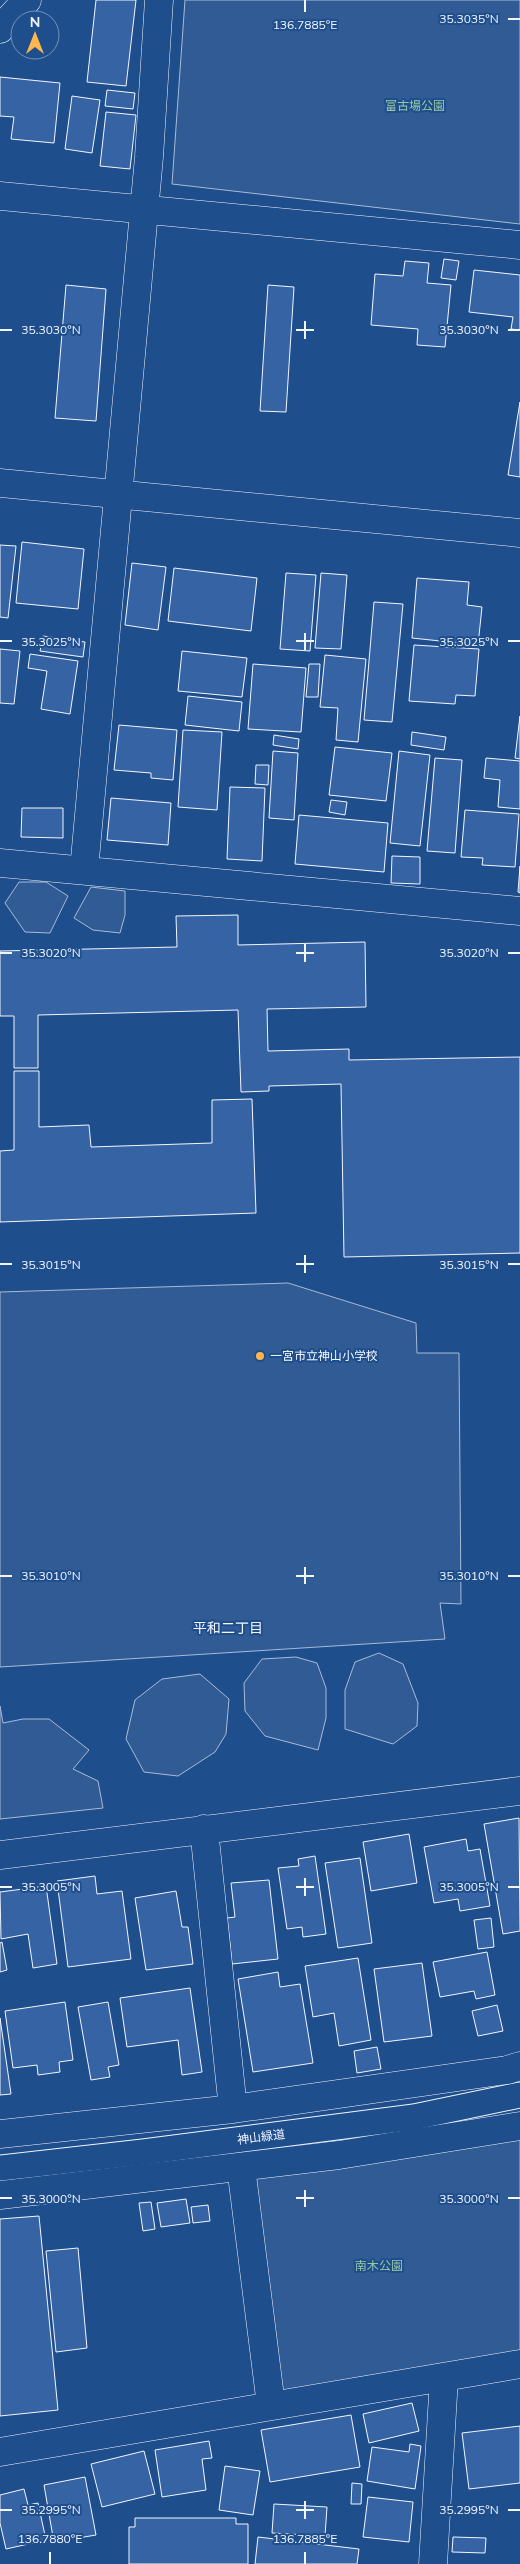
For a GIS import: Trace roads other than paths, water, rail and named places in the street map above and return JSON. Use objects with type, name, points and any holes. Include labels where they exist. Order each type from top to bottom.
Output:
[{"type":"street","points":[[0,29],[27,0]]},
{"type":"street","points":[[84,870],[120,496],[149,158],[159,0]]},
{"type":"street","points":[[0,196],[520,245]]},
{"type":"street","points":[[0,483],[520,533]]},
{"type":"street","points":[[0,862],[520,911]]},
{"type":"street","points":[[0,1854],[520,1792]]},
{"type":"street","points":[[204,1829],[234,2109]]},
{"type":"street","points":[[0,2134],[234,2109],[507,2070],[520,2066]]},
{"type":"street","name":"神山緑道","points":[[0,2168],[143,2152],[414,2117],[520,2095]]},
{"type":"street","points":[[0,2195],[339,2155],[520,2126]]},
{"type":"street","points":[[241,2167],[271,2405]]},
{"type":"street","points":[[0,2452],[520,2364]]},
{"type":"street","points":[[432,2564],[444,2378]]},
{"type":"place","name":"一宮市立神山小学校","points":[[260,1356]]},
{"type":"district","name":"平和二丁目","points":[[228,1628]]},
{"type":"park label","name":"富古場公園","points":[[415,106]]},
{"type":"park label","name":"南木公園","points":[[379,2266]]}]
